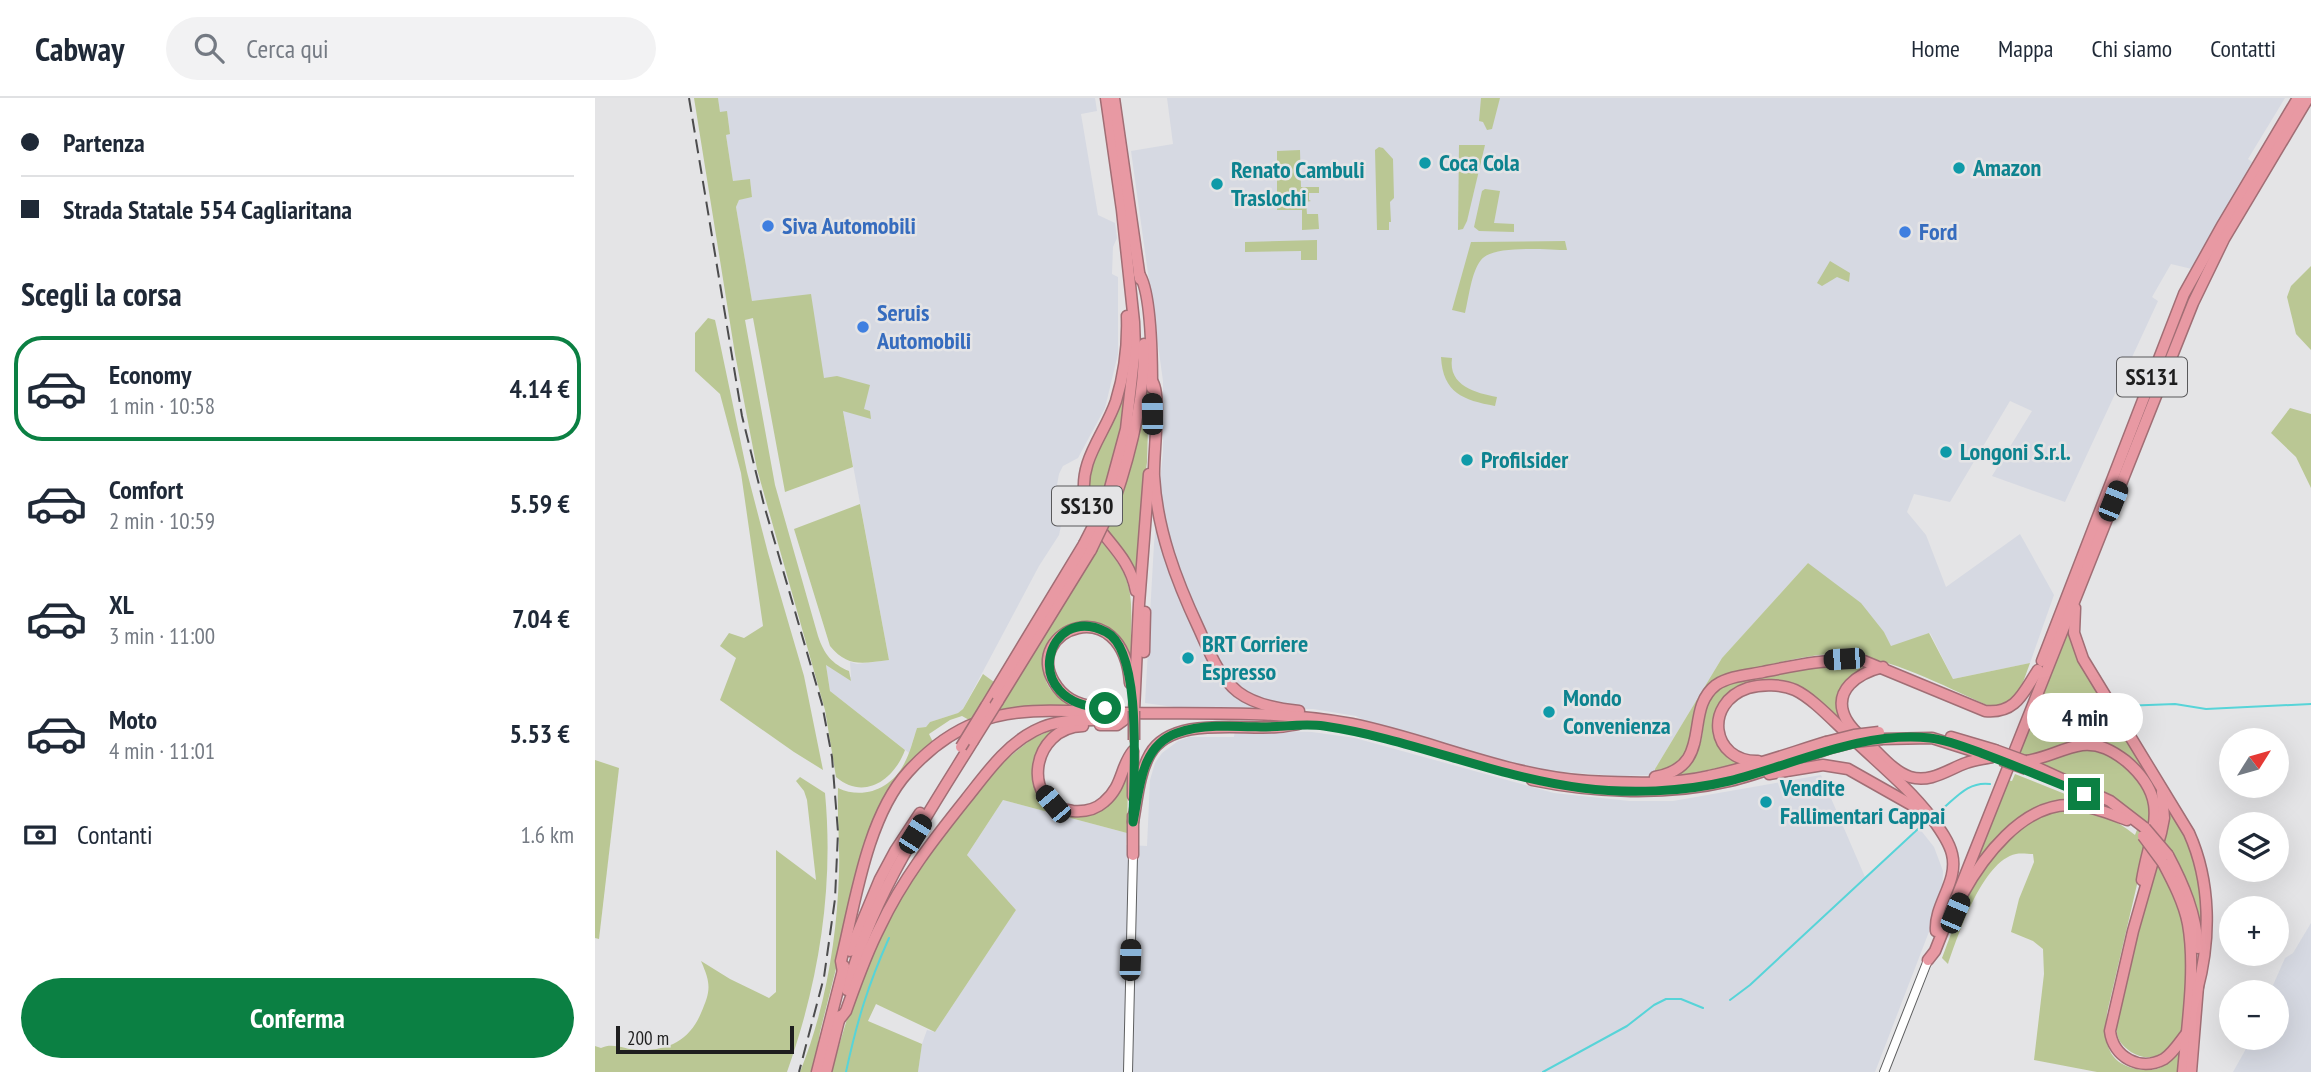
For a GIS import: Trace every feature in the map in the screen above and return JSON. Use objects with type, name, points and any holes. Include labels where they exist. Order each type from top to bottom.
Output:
[{"type":"highway","name":"SS130","points":[[1106,98],[1134,276]]},
{"type":"highway","name":"SS130","points":[[1114,98],[1134,276],[1127,290],[1125,351],[1119,388],[1112,412],[1090,454],[1083,482],[1085,498],[1097,527],[1129,566],[1139,604]]},
{"type":"highway","name":"SS131","points":[[1928,960],[1935,951],[1939,932],[2038,670],[2184,294],[2298,98]]},
{"type":"highway","name":"SS131","points":[[1939,932],[2193,303],[2224,239],[2308,98]]},
{"type":"highway","points":[[2294,121],[2311,104]]},
{"type":"highway","name":"SS130","points":[[1132,691],[1136,673],[1152,381],[1145,281],[1134,276]]},
{"type":"highway","points":[[827,1072],[858,951],[877,904],[901,859],[998,701],[1087,547],[1111,500],[1131,398],[1135,349],[1134,276]]},
{"type":"highway","points":[[1152,381],[1156,385],[1154,475],[1164,540],[1181,589],[1219,669],[1237,691],[1250,699],[1269,706],[1335,716],[1355,725]]},
{"type":"highway","points":[[817,1072],[842,972],[880,879],[895,850],[1087,547]]},
{"type":"highway","points":[[2083,576],[2085,582],[2073,617],[2079,650],[2189,833],[2199,856],[2207,897],[2203,971],[2197,991]]},
{"type":"highway","points":[[1136,673],[1143,665],[1144,654],[1145,588],[1141,582]]},
{"type":"highway","points":[[1113,713],[1105,708],[1079,704],[1066,698],[1050,676],[1048,661],[1052,648],[1058,638],[1070,629],[1083,626],[1109,633],[1125,655],[1134,710],[1133,855]]},
{"type":"highway","points":[[1629,782],[1664,776],[1689,758],[1696,744],[1699,713],[1705,699],[1716,686],[1732,678],[1821,661],[1864,661],[1985,710],[1998,712],[2018,702],[2038,670]]},
{"type":"highway","points":[[1883,667],[1856,677],[1844,694],[1843,707],[1846,719],[1853,729],[1892,766],[1908,777],[1926,779],[1966,763],[1996,756]]},
{"type":"highway","points":[[1768,760],[1751,761],[1734,755],[1724,747],[1718,728],[1719,713],[1728,698],[1753,687],[1773,686],[1796,690],[1822,711],[1931,816],[1948,844],[1954,868],[1935,922],[1939,932],[1949,927],[1961,898],[1975,875],[2002,840],[2024,820],[2046,809],[2069,805],[2096,809],[2127,820]]},
{"type":"highway","points":[[842,972],[841,961],[873,835],[891,796],[907,773],[941,742],[977,722],[1011,714],[1038,711],[1125,720],[1298,723],[1346,729],[1529,779],[1565,786],[1631,790],[1677,788],[1823,765],[1848,769],[1931,816]]},
{"type":"highway","points":[[839,1020],[846,1011],[863,966],[891,906],[925,851],[992,765],[1035,731],[1079,716],[1113,713],[1292,717],[1355,725],[1531,773],[1585,781],[1629,782],[1708,777],[1768,760],[1881,735],[1932,738],[2025,765],[2110,801],[2144,832],[2181,880],[2195,921],[2198,947],[2197,991],[2191,1072]]},
{"type":"highway","points":[[1125,720],[1117,725],[1077,726],[1052,738],[1038,761],[1037,775],[1041,790],[1053,804],[1065,810],[1089,811],[1110,796],[1124,774],[1133,746]]},
{"type":"highway","points":[[1133,822],[1145,766],[1150,754],[1165,738],[1192,729],[1277,727],[1298,723]]},
{"type":"highway","points":[[2025,765],[2082,745],[2098,745],[2117,754],[2132,766],[2152,792],[2156,814],[2133,931]]},
{"type":"highway","points":[[1728,781],[1826,746]]},
{"type":"highway","points":[[2025,765],[2104,803],[2144,832]]},
{"type":"highway","points":[[2162,788],[2164,818],[2161,833],[2133,931],[2110,1031],[2116,1051],[2129,1061],[2151,1065],[2166,1058],[2186,1034]]},
{"type":"highway","points":[[2166,859],[2189,926],[2190,969],[2183,1072]]},
{"type":"main road","points":[[1128,1072],[1133,855]]},
{"type":"main road","points":[[1884,1072],[1928,960]]},
{"type":"shaded area","points":[[718,98],[1095,98],[1097,111],[1081,114],[1098,215],[1115,223],[1117,238],[1113,247],[1112,274],[1118,277],[1118,354],[1105,408],[1078,458],[1063,466],[1059,474],[1057,485],[1062,521],[1059,535],[1039,566],[963,709],[930,722],[926,727],[917,728],[909,753],[830,691],[826,665],[851,677],[850,662],[857,664],[889,660],[843,411],[864,409],[824,378],[752,301],[736,207],[739,200],[752,196],[750,180],[733,181],[726,135],[730,133],[727,112],[720,112]]},
{"type":"shaded area","points":[[1167,98],[2285,98],[2248,159],[2252,162],[2192,269],[2171,264],[2152,297],[2158,301],[2065,502],[1992,476],[2032,411],[2010,401],[1950,502],[1914,494],[1907,512],[1926,535],[1946,587],[2020,534],[2054,595],[2030,663],[1953,679],[1930,633],[1891,647],[1884,632],[1808,563],[1722,658],[1655,769],[1655,775],[1617,776],[1551,771],[1519,764],[1372,725],[1356,716],[1313,709],[1181,708],[1145,703],[1154,544],[1163,452],[1163,381],[1131,151],[1173,144]]},
{"type":"shaded area","points":[[1235,730],[1312,732],[1355,738],[1554,793],[1630,801],[1673,801],[1821,775],[1865,877],[1919,828],[1934,847],[1943,871],[1942,898],[1875,1072],[918,1072],[927,1030],[935,1032],[1016,910],[967,855],[1003,800],[1127,833],[1126,845],[1147,846],[1150,780],[1155,763],[1162,753],[1178,741],[1189,737],[1234,737]]},
{"type":"shaded area","points":[[2311,923],[2311,1072],[2233,1072],[2245,1050],[2289,1050],[2289,980],[2275,980],[2281,966],[2289,966],[2289,956]]},
{"type":"green space","points":[[694,98],[718,98],[720,112],[727,111],[730,134],[726,135],[733,181],[750,179],[752,197],[739,200],[736,207],[752,301],[811,294],[824,378],[837,376],[870,385],[864,409],[870,411],[871,419],[843,411],[853,467],[785,492],[753,318],[745,320],[775,485],[818,636],[829,658],[849,671],[851,681],[826,665],[830,691],[905,750],[894,770],[886,778],[867,787],[847,784],[836,777],[825,710],[757,469],[735,354]]},
{"type":"green space","points":[[1481,98],[1500,98],[1492,129],[1487,130],[1483,122],[1479,121]]},
{"type":"green space","points":[[1459,145],[1485,145],[1467,221],[1463,229],[1458,230]]},
{"type":"green space","points":[[1379,147],[1393,159],[1394,198],[1390,202],[1389,230],[1377,230],[1375,150]]},
{"type":"green space","points":[[1300,150],[1301,187],[1319,187],[1319,193],[1309,193],[1311,201],[1306,202],[1307,214],[1318,214],[1319,229],[1302,230],[1302,210],[1277,210],[1277,151]]},
{"type":"green space","points":[[1482,191],[1500,191],[1494,223],[1514,224],[1514,232],[1479,231],[1474,227]]},
{"type":"green space","points":[[1317,240],[1317,260],[1301,260],[1301,251],[1245,252],[1245,242]]},
{"type":"green space","points":[[1565,241],[1567,250],[1508,250],[1487,255],[1475,272],[1465,313],[1452,310],[1471,242]]},
{"type":"green space","points":[[1830,261],[1850,273],[1849,282],[1837,277],[1822,286],[1817,283]]},
{"type":"green space","points":[[2311,266],[2311,350],[2296,334],[2287,297],[2291,286]]},
{"type":"green space","points":[[708,318],[715,320],[747,472],[804,676],[823,770],[720,700],[736,658],[720,646],[729,633],[744,638],[763,626],[741,473],[720,394],[695,371],[695,333]]},
{"type":"green space","points":[[1441,357],[1452,358],[1454,375],[1459,382],[1472,390],[1497,397],[1495,406],[1473,401],[1457,393],[1446,379]]},
{"type":"green space","points":[[1126,379],[1126,482],[1139,436],[1147,385],[1149,392],[1139,583],[1087,499],[1091,463]]},
{"type":"green space","points":[[2290,408],[2311,414],[2311,488],[2296,457],[2271,433]]},
{"type":"green space","points":[[860,504],[889,660],[864,663],[843,658],[830,646],[794,529]]},
{"type":"green space","points":[[1099,539],[1112,554],[1127,581],[1131,607],[1131,657],[1129,659],[1115,635],[1091,623],[1046,652],[1044,672],[1048,686],[1075,707],[971,721],[962,716],[950,720],[929,734],[933,742],[914,759],[867,846],[820,1032],[813,1072],[800,1072],[823,999],[836,924],[839,873],[838,788],[857,793],[866,792],[876,790],[892,780],[906,760],[917,728],[926,727],[930,722],[963,709],[983,674],[994,682],[979,708]]},
{"type":"green space","points":[[1808,563],[1861,603],[1884,632],[1891,646],[1929,633],[1953,679],[2030,663],[2017,694],[2006,703],[1987,705],[1898,667],[1842,654],[1781,662],[1730,676],[1713,684],[1706,693],[1686,751],[1669,768],[1655,774],[1655,769],[1722,658]]},
{"type":"green space","points":[[2070,622],[2071,636],[2158,790],[2162,811],[2154,790],[2097,741],[2026,758],[2019,754]]},
{"type":"green space","points":[[1850,662],[1868,668],[1858,672],[1846,683],[1843,697],[1846,724],[1787,683],[1736,690],[1720,702],[1713,724],[1721,750],[1742,763],[1674,777],[1674,774],[1696,755],[1702,739],[1707,702],[1721,688],[1735,680]]},
{"type":"green space","points":[[1055,729],[1037,754],[1037,785],[1076,815],[1119,793],[1127,777],[1127,833],[1003,800],[967,855],[1016,910],[935,1032],[876,1004],[868,1021],[922,1044],[918,1072],[831,1072],[854,996],[883,928],[922,862],[1003,762],[1033,738]]},
{"type":"green space","points":[[2078,750],[2115,758],[2131,769],[2145,788],[2153,816],[2107,1013],[2108,1047],[2114,1057],[2124,1065],[2144,1070],[2160,1068],[2179,1052],[2177,1072],[2097,1072],[2034,1060],[2044,974],[2043,949],[2033,941],[2011,932],[2019,899],[2034,862],[2033,854],[2016,854],[1992,870],[1973,901],[1948,964],[1942,958],[1975,884],[2017,828],[2048,813],[2077,809],[2106,817],[2135,835],[2141,819],[2128,809],[2092,787],[2038,764]]},
{"type":"green space","points":[[595,760],[619,768],[599,939],[595,938]]},
{"type":"green space","points":[[2015,774],[2085,802],[2064,801],[2030,810],[2004,832],[1971,877],[2007,780],[2012,781]]},
{"type":"green space","points":[[800,777],[825,793],[827,864],[815,969],[808,1004],[787,1072],[595,1072],[595,1046],[650,1050],[677,1042],[691,1030],[708,993],[707,976],[701,961],[769,998],[776,992],[776,850],[816,880],[807,800],[796,781]]},
{"type":"green space","points":[[2168,806],[2195,854],[2200,873],[2203,937],[2182,874],[2162,839]]},
{"type":"green space","points":[[2156,861],[2173,890],[2182,913],[2186,934],[2187,976],[2181,1032],[2167,1051],[2154,1057],[2146,1057],[2131,1052],[2121,1043],[2115,1017]]},
{"type":"waterway","points":[[2122,706],[2175,704],[2206,709],[2311,704]]},
{"type":"waterway","points":[[2046,736],[2068,711],[2101,706]]},
{"type":"waterway","points":[[1940,811],[1969,788],[1990,784]]},
{"type":"waterway","points":[[1730,1000],[1750,985],[1919,828]]},
{"type":"waterway","points":[[846,1072],[864,1003],[889,938]]},
{"type":"waterway","points":[[1543,1072],[1627,1026],[1666,999],[1681,999],[1703,1008]]},
{"type":"railway","points":[[689,98],[742,416],[764,505],[822,704],[832,757],[838,832],[835,899],[824,977],[799,1072]]},
{"type":"place","name":"Coca Cola","points":[[1425,163]]},
{"type":"place","name":"Amazon","points":[[1959,168]]},
{"type":"place","name":"Renato Cambuli Traslochi","points":[[1217,184]]},
{"type":"place","name":"Siva Automobili","points":[[768,226]]},
{"type":"place","name":"Ford","points":[[1905,232]]},
{"type":"place","name":"Seruis Automobili","points":[[863,327]]},
{"type":"place","name":"Longoni S.r.l.","points":[[1946,452]]},
{"type":"place","name":"Profilsider","points":[[1467,460]]},
{"type":"place","name":"BRT Corriere Espresso","points":[[1188,658]]},
{"type":"place","name":"Mondo Convenienza","points":[[1549,712]]},
{"type":"place","name":"Vendite Fallimentari Cappai","points":[[1766,802]]},
{"type":"route","points":[[1105,708],[1079,704],[1066,698],[1050,676],[1048,661],[1052,648],[1058,638],[1070,629],[1083,626],[1109,633],[1125,655],[1134,710],[1133,822],[1145,766],[1156,745],[1165,738],[1192,729],[1277,727],[1298,723],[1346,729],[1555,785],[1620,790],[1677,788],[1728,781],[1854,742],[1932,738],[2026,769],[2084,794]]}]
